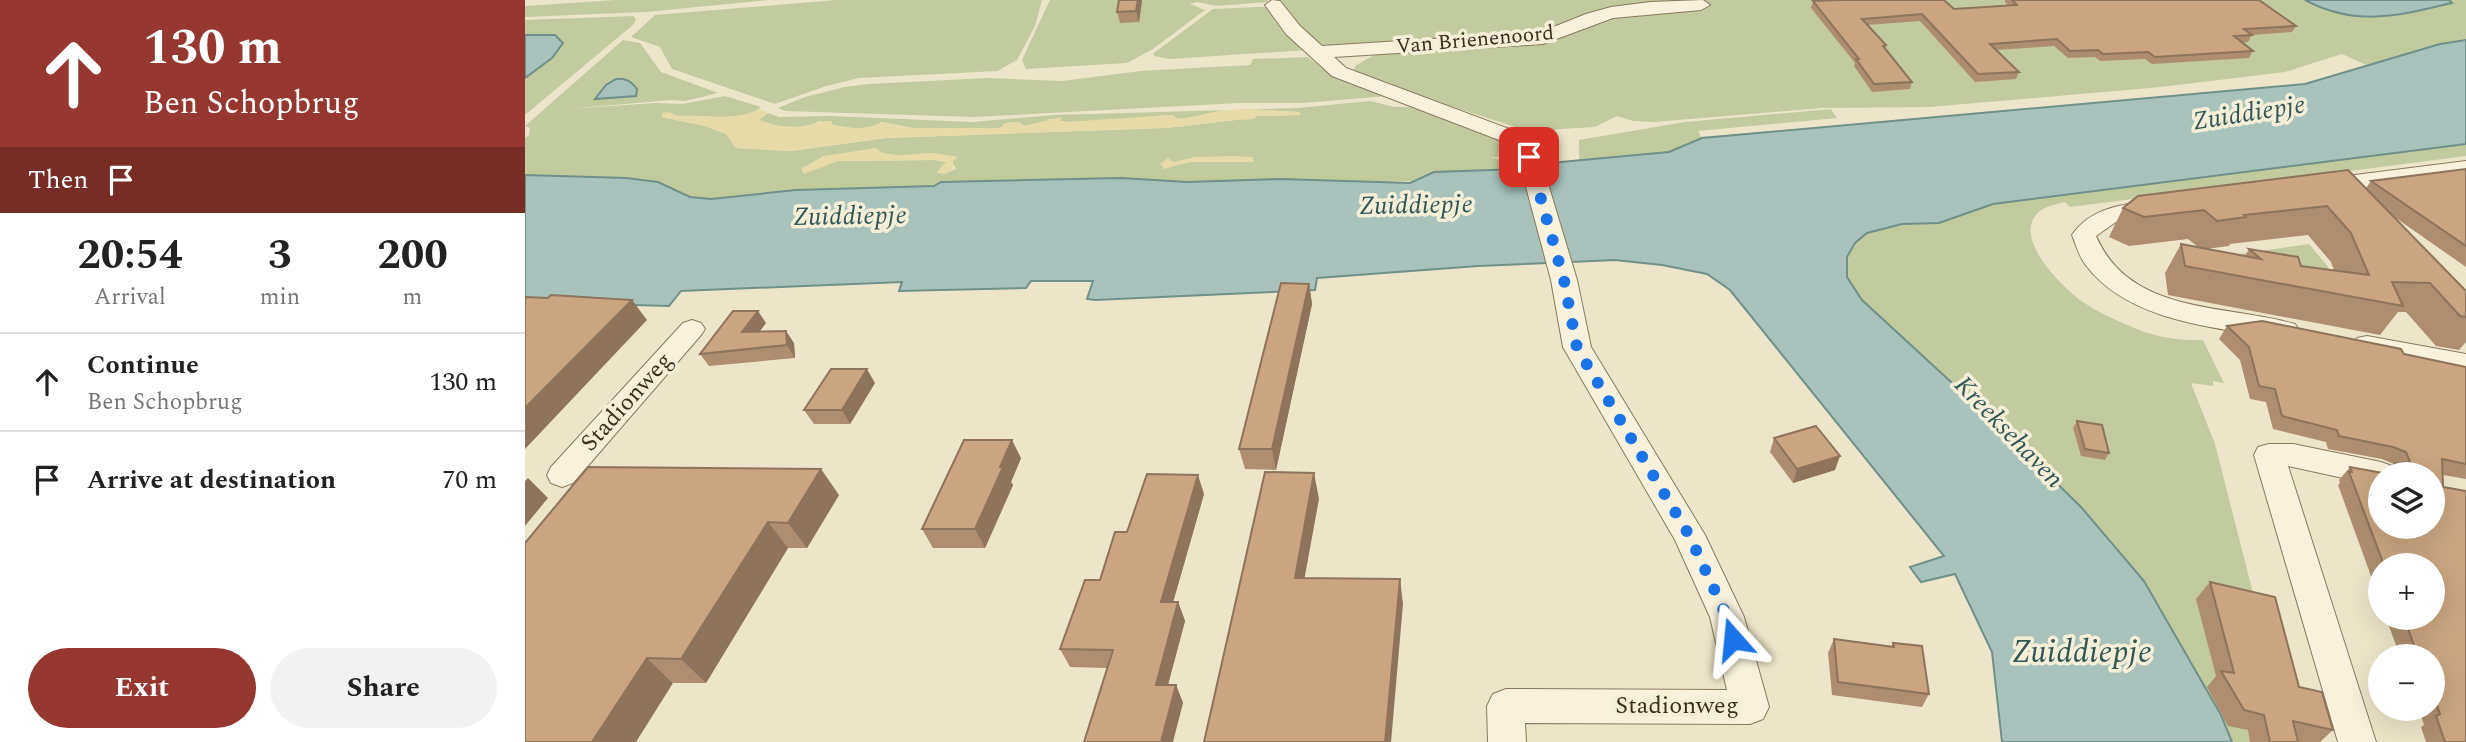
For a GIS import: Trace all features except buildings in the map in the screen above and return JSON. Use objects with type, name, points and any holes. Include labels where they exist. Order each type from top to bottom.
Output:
[{"type":"street","name":"Van Brienenoord","points":[[1274,5],[1293,30],[1339,72],[1520,141],[1529,157],[1564,280]]},
{"type":"street","name":"Van Brienenoord","points":[[1317,52],[1543,38],[1565,32],[1596,16],[1622,10],[1701,5]]},
{"type":"street","name":"Van Brienenoord","points":[[1339,72],[1371,48]]},
{"type":"street","points":[[2304,189],[2466,168]]},
{"type":"street","points":[[2331,185],[2361,209]]},
{"type":"street","points":[[2186,204],[2112,214],[2091,224],[2084,235],[2087,252],[2104,274],[2157,304],[2466,364]]},
{"type":"street","name":"Stadionweg","points":[[1507,742],[1506,706],[1750,707],[1727,617],[1689,535],[1577,348],[1564,280]]},
{"type":"street","name":"Stadionweg","points":[[562,475],[692,329]]},
{"type":"street","points":[[2357,742],[2269,455],[2293,455],[2368,471]]},
{"type":"green space","points":[[615,0],[769,0],[646,12],[525,17],[525,6]]},
{"type":"green space","points":[[836,0],[1042,0],[1035,26],[1017,60],[997,71],[859,78],[826,86],[775,104],[672,69],[660,47],[631,37],[655,15]]},
{"type":"green space","points":[[1050,0],[1268,2],[1217,6],[1197,2],[1190,4],[1205,10],[1153,49],[1127,63],[1026,69],[1022,60]]},
{"type":"green space","points":[[1279,0],[2305,0],[2343,14],[2377,17],[2394,16],[2451,3],[2449,0],[2466,0],[2466,40],[2440,44],[2366,65],[2342,54],[2285,72],[2161,87],[1930,107],[1823,108],[1654,122],[1633,121],[1617,116],[1595,127],[1528,131],[1362,78],[1354,71],[1355,66],[1383,50],[1540,40],[1569,33],[1612,15],[1702,6],[1701,3],[1624,8],[1527,38],[1321,49],[1298,27]]},
{"type":"green space","points":[[1270,7],[1308,50],[1170,59],[1154,56],[1154,53],[1213,9]]},
{"type":"green space","points":[[633,16],[636,19],[634,24],[525,115],[525,78],[552,58],[555,36],[525,35],[525,20]]},
{"type":"green space","points":[[623,40],[640,43],[661,72],[718,93],[685,101],[671,100],[568,109],[654,103],[682,104],[725,96],[761,107],[754,112],[734,117],[681,116],[668,113],[662,114],[662,117],[705,126],[726,134],[736,148],[791,151],[886,138],[1163,128],[1253,119],[1257,116],[1301,115],[1299,112],[1241,110],[1370,101],[1395,107],[1410,107],[1512,146],[1516,157],[1491,157],[1519,169],[1579,160],[1579,140],[1685,122],[1831,109],[1837,118],[1698,131],[1701,137],[1919,119],[1929,121],[1528,174],[1409,181],[710,200],[525,196],[525,138],[529,135],[530,128],[525,126]],"holes":[[[890,154],[957,157],[952,162],[956,169],[944,174],[947,162],[934,160],[837,161],[801,169],[824,156]]]},
{"type":"green space","points":[[1308,57],[1330,74],[1386,96],[1304,103],[1239,103],[974,117],[785,111],[778,108],[805,97],[869,84],[988,78],[1062,81],[1141,71],[1250,65],[1253,59]]},
{"type":"green space","points":[[1235,110],[1177,119],[1172,115],[1095,122],[1049,119],[1044,123],[1024,126],[1018,122],[1006,123],[1000,128],[912,128],[882,122],[868,127],[851,128],[820,121],[789,127],[759,120],[768,113],[779,117],[831,116],[972,122],[1055,115]]},
{"type":"green space","points":[[2466,144],[2466,156],[2070,207],[2065,202],[2042,209],[2032,222],[2031,234],[2042,261],[2074,295],[2104,314],[2144,332],[2173,339],[2203,340],[2224,383],[2213,381],[2213,386],[2191,383],[2215,444],[2291,742],[2232,742],[2221,715],[2144,581],[2081,507],[1988,416],[1862,300],[1847,277],[1847,257],[1855,243],[1867,233],[1902,224],[1939,223],[1993,204]]},
{"type":"green space","points":[[2309,244],[2328,267],[2339,299],[2219,257]]},
{"type":"sand","points":[[760,109],[768,113],[759,120],[777,125],[795,127],[832,121],[832,125],[857,128],[870,127],[881,122],[912,128],[1000,128],[1005,123],[1018,122],[1024,126],[1061,117],[1060,121],[1065,122],[1173,115],[1178,119],[1236,110],[1299,112],[1301,115],[1257,116],[1253,119],[1163,128],[886,138],[791,151],[736,148],[726,134],[705,126],[662,117],[662,113],[668,112],[681,116],[730,116]]},
{"type":"sand","points":[[876,148],[894,155],[930,153],[958,157],[952,162],[954,169],[944,174],[936,173],[946,162],[934,160],[838,161],[804,174],[801,169],[824,156]]},
{"type":"sand","points":[[1195,157],[1252,157],[1254,162],[1190,162],[1164,169],[1160,164],[1168,158],[1173,162]]},
{"type":"water","points":[[2305,0],[2449,0],[2452,3],[2395,15],[2360,16],[2342,14]]},
{"type":"water","points":[[525,35],[555,35],[563,43],[552,58],[525,78]]},
{"type":"water","name":"Zuiddiepje","points":[[2466,40],[2466,144],[1993,204],[1939,223],[1902,224],[1867,233],[1855,243],[1847,257],[1847,277],[1862,300],[1988,416],[2081,507],[2144,581],[2221,715],[2232,742],[2002,742],[1992,652],[1955,574],[1921,582],[1910,567],[1944,556],[1730,290],[1707,274],[1662,265],[1615,260],[1478,266],[1317,278],[1315,290],[1095,300],[1087,299],[1093,281],[1031,281],[1026,288],[899,291],[902,282],[681,291],[669,306],[525,302],[525,175],[626,178],[658,182],[690,197],[711,199],[796,190],[934,186],[941,182],[1121,178],[1187,182],[1280,179],[1410,183],[1434,172],[1519,169],[1539,164],[1669,152],[1702,138],[2305,84],[2440,44]]},
{"type":"water","points":[[616,79],[633,84],[637,89],[636,96],[595,99],[606,85]]},
{"type":"route","points":[[1529,157],[1564,280],[1577,348],[1689,535],[1727,617],[1733,639]]},
{"type":"water label","name":"Kreeksehaven","points":[[2009,432]]}]
